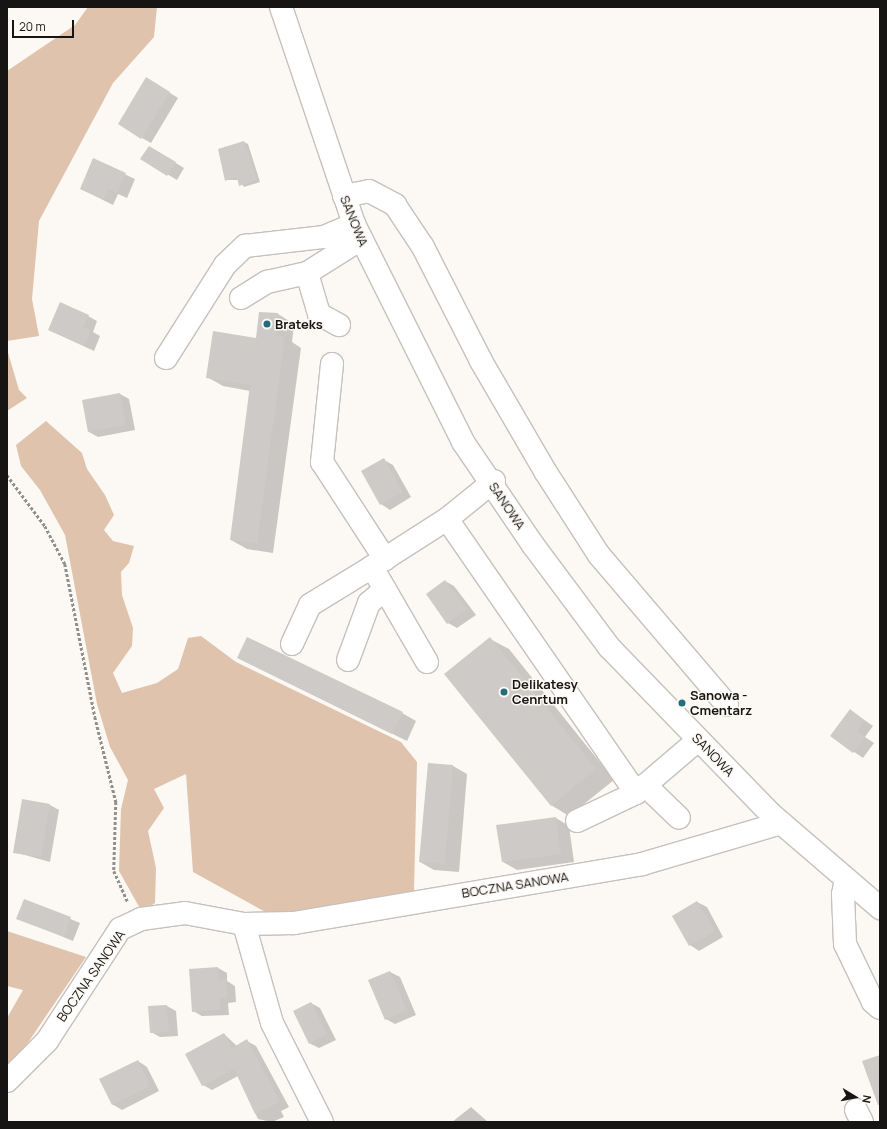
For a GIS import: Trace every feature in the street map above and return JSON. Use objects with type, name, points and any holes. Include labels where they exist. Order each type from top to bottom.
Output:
[{"type":"main road","name":"SANOWA","points":[[281,7],[357,232],[463,442],[608,647],[780,823],[880,908]]},
{"type":"main road","points":[[344,196],[369,191],[395,205],[422,248],[481,362],[545,471],[600,555],[728,705]]},
{"type":"main road","points":[[241,298],[267,282],[307,273],[357,232]]},
{"type":"main road","points":[[166,358],[225,265],[245,246],[357,232]]},
{"type":"main road","points":[[307,273],[319,314],[339,325]]},
{"type":"main road","points":[[332,364],[322,462],[379,563],[385,589],[427,662]]},
{"type":"main road","points":[[292,644],[310,605],[447,519],[492,482]]},
{"type":"main road","points":[[447,519],[640,789],[679,818]]},
{"type":"main road","points":[[348,660],[369,603],[385,589]]},
{"type":"main road","points":[[577,821],[640,789],[698,740]]},
{"type":"main road","name":"BOCZNA SANOWA","points":[[7,1081],[47,1041],[120,929],[141,919],[185,913],[244,924],[294,923],[642,864],[780,823]]},
{"type":"main road","points":[[846,879],[843,894],[845,944],[873,1002],[880,1008]]},
{"type":"main road","points":[[244,924],[272,1023],[322,1122]]},
{"type":"path","points":[[7,475],[45,526],[65,564],[95,717],[116,802],[114,871],[131,908],[141,919]]},
{"type":"shaded area","points":[[88,7],[157,7],[154,37],[113,83],[39,221],[32,299],[39,336],[7,341],[7,71],[75,25]]},
{"type":"shaded area","points":[[7,349],[19,390],[27,398],[7,411]]},
{"type":"shaded area","points":[[46,421],[82,453],[87,469],[105,495],[114,515],[104,530],[113,541],[134,546],[129,563],[121,572],[122,595],[133,628],[132,646],[113,673],[122,693],[157,683],[178,669],[188,638],[201,636],[236,662],[401,742],[417,762],[414,891],[271,915],[193,872],[186,774],[154,789],[164,808],[148,831],[156,868],[155,903],[142,912],[119,871],[121,809],[128,780],[110,747],[97,704],[65,535],[40,490],[21,466],[16,445]]},
{"type":"shaded area","points":[[7,931],[86,957],[25,1047],[7,1064],[7,1018],[23,990],[7,986]]},
{"type":"building","points":[[146,77],[170,92],[141,139],[118,124]]},
{"type":"building","points":[[244,141],[257,180],[239,186],[237,177],[225,181],[218,149]]},
{"type":"building","points":[[149,146],[176,162],[167,176],[140,159]]},
{"type":"building","points":[[93,158],[126,173],[117,193],[108,189],[104,200],[80,189]]},
{"type":"building","points":[[60,302],[89,315],[83,327],[91,330],[84,346],[48,330]]},
{"type":"building","points":[[259,312],[278,313],[276,336],[285,337],[257,544],[230,540],[250,385],[206,378],[213,331],[256,338]]},
{"type":"building","points":[[120,393],[126,425],[88,432],[82,400]]},
{"type":"building","points":[[384,458],[403,492],[380,505],[361,471]]},
{"type":"building","points":[[445,580],[467,609],[447,624],[426,594]]},
{"type":"building","points":[[247,637],[403,712],[392,734],[237,658]]},
{"type":"building","points":[[490,637],[596,769],[551,806],[444,674]]},
{"type":"building","points":[[850,709],[864,720],[857,731],[865,737],[853,753],[830,736]]},
{"type":"building","points":[[428,763],[453,765],[445,864],[419,862]]},
{"type":"building","points":[[22,799],[50,804],[41,857],[13,853]]},
{"type":"building","points":[[556,817],[561,854],[502,862],[496,825]]},
{"type":"building","points":[[24,899],[71,917],[64,937],[16,919]]},
{"type":"building","points":[[697,901],[715,931],[689,946],[672,916]]},
{"type":"building","points":[[218,967],[219,980],[226,979],[227,997],[220,998],[220,1010],[192,1012],[189,969]]},
{"type":"building","points":[[390,971],[407,1010],[385,1020],[368,980]]},
{"type":"building","points":[[311,1002],[327,1034],[309,1044],[293,1011]]},
{"type":"building","points":[[167,1005],[169,1032],[150,1033],[148,1006]]},
{"type":"building","points":[[224,1033],[232,1048],[247,1039],[280,1102],[255,1114],[234,1069],[202,1086],[185,1054]]},
{"type":"building","points":[[880,1055],[880,1105],[878,1105],[862,1061]]},
{"type":"building","points":[[138,1060],[150,1086],[112,1105],[99,1079]]},
{"type":"place","name":"Brateks","points":[[267,324]]},
{"type":"place","name":"Delikatesy Cenrtum","points":[[504,692]]},
{"type":"place","name":"Sanowa - Cmentarz","points":[[682,703]]}]
